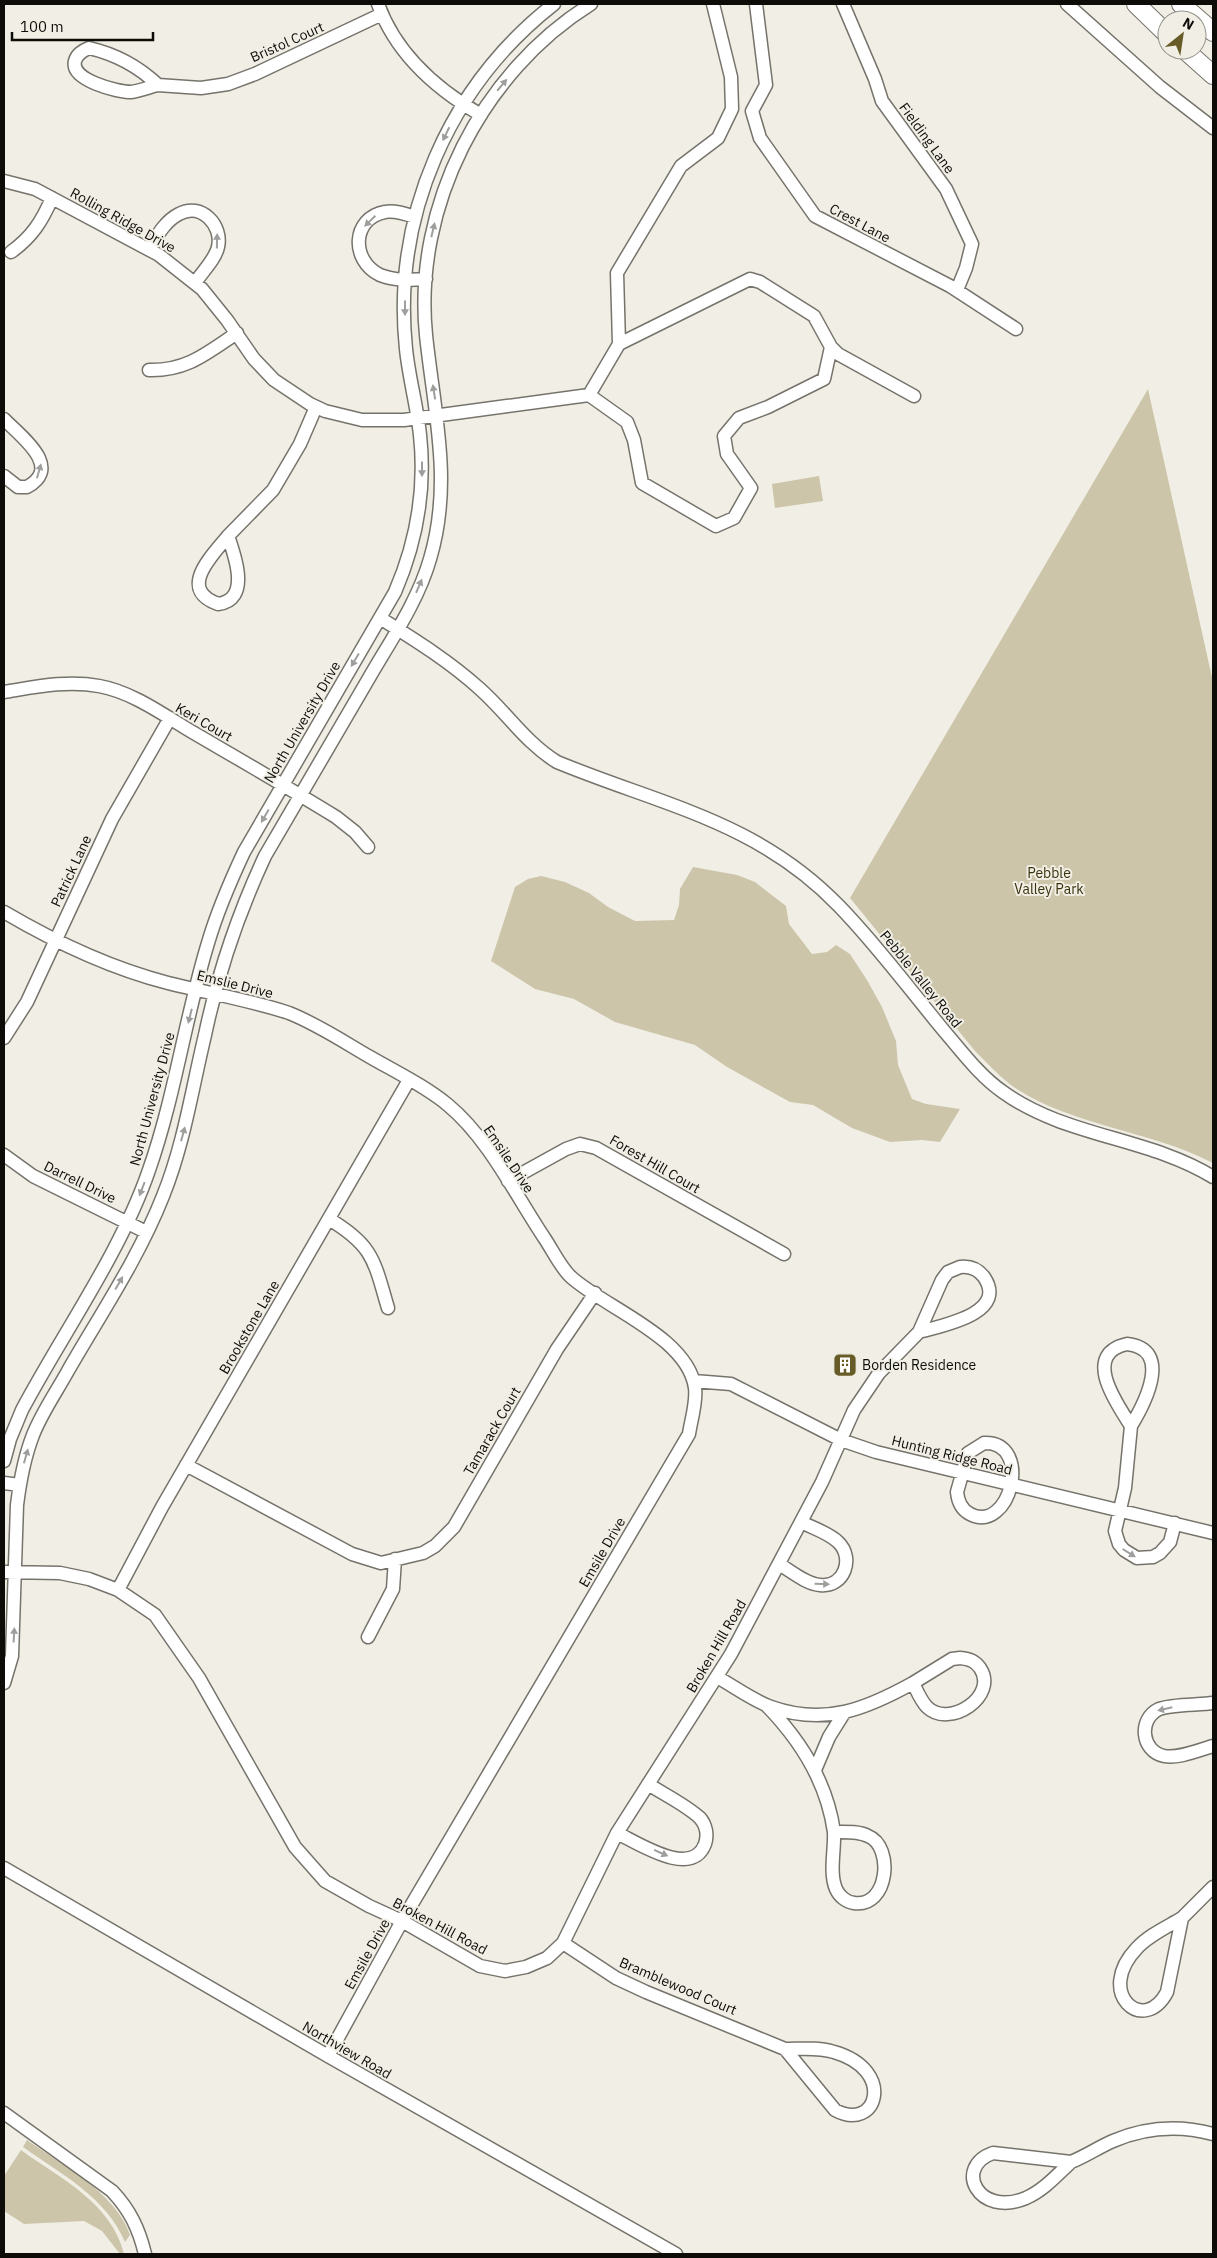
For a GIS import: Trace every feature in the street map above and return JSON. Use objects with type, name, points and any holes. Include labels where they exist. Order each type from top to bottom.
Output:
[{"type":"highway","points":[[1136,4],[1157,24]]},
{"type":"highway","points":[[1181,4],[1213,32]]},
{"type":"highway","points":[[1196,60],[1213,75]]},
{"type":"street","name":"North University Drive","points":[[4,1460],[22,1410],[127,1223],[140,1194],[161,1136],[196,990],[219,909],[244,852],[395,592],[407,564],[418,526],[422,496],[422,460],[406,348],[405,280],[415,217],[428,174],[447,132],[463,104],[493,62],[510,43],[533,20],[554,4]]},
{"type":"street","points":[[561,4],[572,17]]},
{"type":"street","points":[[4,1683],[12,1656],[9,1572],[20,1485],[28,1452],[40,1419],[109,1300],[146,1232],[162,1197],[183,1136],[205,1034],[234,928],[265,856],[407,612],[430,561],[436,534],[442,481],[438,416],[426,333],[426,279],[429,247],[447,183],[466,138],[498,90],[538,45],[591,4]]},
{"type":"street","points":[[589,395],[619,344],[617,273],[681,166],[718,138],[732,110],[731,77],[713,4]]},
{"type":"street","name":"Crest Lane","points":[[756,4],[766,85],[752,111],[760,138],[815,216],[956,290],[1016,329]]},
{"type":"street","name":"Fielding Lane","points":[[843,4],[875,79],[882,101],[946,189],[972,244],[966,268],[956,290]]},
{"type":"street","points":[[1067,4],[1154,82],[1213,128]]},
{"type":"street","points":[[380,9],[398,42],[415,64],[440,89],[481,115]]},
{"type":"street","name":"Bristol Court","points":[[158,85],[201,88],[228,84],[255,74],[380,9]]},
{"type":"street","points":[[89,48],[102,51],[144,72],[158,85],[130,92],[113,88],[81,76],[76,70],[74,63],[82,51],[89,48]]},
{"type":"street","name":"Rolling Ridge Drive","points":[[4,182],[25,186],[52,198],[149,249],[195,282],[210,298],[254,359],[274,380],[316,407],[337,415],[375,422],[438,416]]},
{"type":"street","points":[[11,252],[33,234],[52,198]]},
{"type":"street","points":[[149,249],[163,228],[178,214],[186,211],[205,215],[215,224],[219,240],[216,252],[195,282]]},
{"type":"street","points":[[415,217],[384,212],[373,217],[366,224],[358,243],[361,259],[372,270],[391,278],[405,280],[426,279]]},
{"type":"street","points":[[619,344],[750,279],[760,282],[814,316],[831,346],[838,354],[914,396]]},
{"type":"street","points":[[149,370],[179,368],[196,360],[236,333]]},
{"type":"street","points":[[438,416],[589,395],[627,422],[634,440],[642,484],[716,526],[734,518],[751,488],[727,454],[724,436],[738,418],[768,407],[824,379],[831,346]]},
{"type":"street","points":[[228,536],[233,550],[238,589],[230,600],[218,604],[202,595],[198,583],[208,562],[228,536],[273,490],[300,444],[316,407]]},
{"type":"street","points":[[4,419],[36,452],[42,462],[42,468],[36,480],[27,487],[18,487],[4,476]]},
{"type":"street","name":"Pebble Valley Road","points":[[380,618],[428,648],[481,690],[542,753],[557,762],[710,818],[738,831],[783,858],[803,873],[855,923],[975,1068],[1017,1102],[1053,1118],[1170,1156],[1213,1177]]},
{"type":"street","name":"Keri Court","points":[[4,692],[57,684],[78,683],[100,686],[128,696],[170,718],[300,795],[346,824],[368,847]]},
{"type":"street","name":"Patrick Lane","points":[[4,1038],[27,1002],[112,819],[170,718]]},
{"type":"street","name":"Emslie Drive","points":[[4,912],[55,940],[101,961],[147,977],[290,1014],[312,1024],[409,1080],[449,1106]]},
{"type":"street","name":"Brookstone Lane","points":[[118,1590],[186,1465],[409,1080]]},
{"type":"street","name":"Emsile Drive","points":[[328,2056],[402,1921],[689,1434],[695,1392],[694,1380],[677,1352],[649,1328],[570,1277],[508,1181],[468,1125],[449,1106]]},
{"type":"street","name":"Forest Hill Court","points":[[508,1181],[566,1149],[580,1144],[596,1148],[784,1254]]},
{"type":"street","name":"Darrell Drive","points":[[4,1155],[33,1176],[146,1232]]},
{"type":"street","points":[[329,1219],[353,1234],[367,1251],[375,1265],[388,1308]]},
{"type":"street","points":[[964,1267],[974,1269],[982,1275],[988,1290],[987,1300],[979,1311],[954,1322],[919,1332],[939,1286],[948,1272],[964,1267]]},
{"type":"street","points":[[90,1290],[109,1300]]},
{"type":"street","name":"Tamarack Court","points":[[186,1465],[352,1554],[381,1563],[423,1553],[435,1546],[454,1527],[557,1349],[595,1293]]},
{"type":"street","name":"Broken Hill Road","points":[[9,1572],[50,1572],[73,1575],[118,1590],[155,1615],[199,1678],[272,1809],[300,1852],[325,1881],[369,1906],[402,1921],[480,1966],[505,1971],[537,1963],[548,1958],[563,1943],[617,1833],[717,1677],[801,1522],[854,1410],[866,1390],[878,1373],[919,1332]]},
{"type":"street","points":[[1131,1426],[1116,1404],[1104,1376],[1104,1366],[1108,1354],[1113,1349],[1126,1344],[1144,1350],[1153,1367],[1146,1399],[1131,1426],[1129,1462],[1115,1531],[1116,1537],[1124,1550],[1138,1558],[1152,1557],[1160,1554],[1170,1542],[1175,1523]]},
{"type":"street","name":"Hunting Ridge Road","points":[[694,1380],[731,1384],[841,1440],[876,1452],[961,1474],[1213,1532]]},
{"type":"street","points":[[984,1443],[994,1443],[1006,1451],[1013,1466],[1005,1502],[998,1512],[987,1517],[975,1516],[963,1509],[958,1498],[961,1474],[970,1450],[984,1443]]},
{"type":"street","points":[[4,1483],[20,1485]]},
{"type":"street","points":[[778,1564],[817,1585],[834,1583],[844,1572],[847,1562],[845,1552],[840,1544],[801,1522]]},
{"type":"street","points":[[368,1637],[392,1588],[395,1559]]},
{"type":"street","points":[[717,1677],[765,1704],[808,1714],[844,1713],[881,1701],[956,1658],[974,1661],[982,1672],[984,1690],[978,1698],[949,1715],[938,1714],[927,1707],[913,1683]]},
{"type":"street","points":[[1213,1703],[1159,1710],[1147,1722],[1144,1734],[1148,1745],[1163,1756],[1178,1755],[1213,1746]]},
{"type":"street","points":[[765,1704],[797,1741],[815,1770],[829,1806],[834,1832],[836,1890],[840,1896],[851,1902],[865,1903],[870,1901],[878,1894],[883,1883],[883,1855],[880,1845],[869,1836],[834,1832]]},
{"type":"street","points":[[815,1770],[829,1737],[844,1713]]},
{"type":"street","points":[[617,1833],[679,1860],[691,1859],[701,1852],[706,1840],[703,1822],[696,1815],[648,1784]]},
{"type":"street","name":"Northview Road","points":[[4,1868],[328,2056],[676,2254]]},
{"type":"street","points":[[1182,1918],[1167,1992],[1162,2001],[1147,2010],[1140,2010],[1129,2005],[1121,1997],[1119,1986],[1124,1966],[1132,1953],[1145,1940],[1182,1918],[1213,1887]]},
{"type":"street","name":"Bramblewood Court","points":[[563,1943],[596,1966],[631,1985],[785,2049],[831,2051],[857,2062],[873,2080],[875,2089],[872,2102],[864,2112],[857,2114],[844,2115],[835,2110],[785,2049]]},
{"type":"street","points":[[4,2113],[112,2191],[125,2206],[135,2222],[145,2254]]},
{"type":"street","points":[[1071,2162],[993,2153],[984,2157],[975,2168],[975,2185],[978,2192],[990,2202],[1016,2201],[1040,2190],[1071,2162],[1112,2141],[1138,2132],[1179,2128],[1213,2134]]},
{"type":"green space","name":"Pebble Valley Park","points":[[1148,389],[1213,682],[1213,1163],[1163,1143],[1058,1110],[1034,1099],[1011,1085],[975,1051],[850,898]]},
{"type":"green space","points":[[819,476],[823,501],[775,508],[772,484]]},
{"type":"green space","points":[[693,867],[737,875],[755,882],[786,906],[789,924],[812,954],[827,952],[836,945],[850,954],[882,1007],[896,1041],[898,1065],[912,1099],[926,1104],[960,1109],[940,1142],[922,1140],[890,1142],[852,1128],[813,1105],[790,1102],[727,1067],[695,1045],[615,1022],[574,999],[535,989],[491,961],[515,887],[528,879],[541,876],[565,882],[589,893],[608,907],[635,921],[674,920],[679,905],[680,889]]},
{"type":"green space","points":[[27,2140],[86,2181],[113,2206],[123,2220],[130,2235],[125,2242],[117,2226],[94,2199],[67,2177],[23,2147]]},
{"type":"green space","points":[[21,2150],[83,2193],[96,2206],[108,2220],[124,2254],[120,2254],[102,2231],[84,2221],[24,2224],[4,2211],[4,2176]]},
{"type":"place","name":"Borden Residence","points":[[845,1365]]}]
